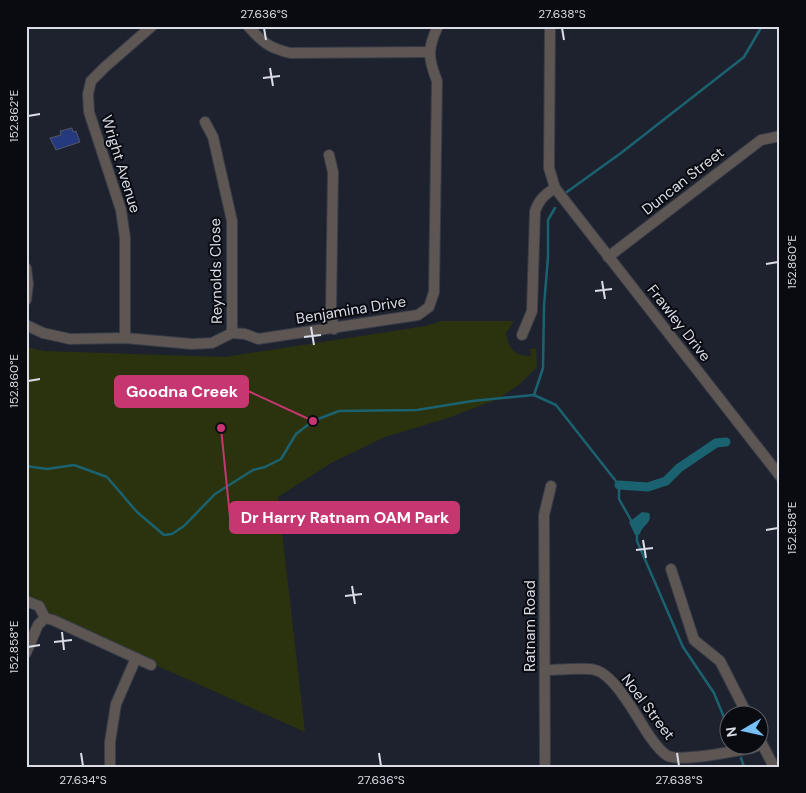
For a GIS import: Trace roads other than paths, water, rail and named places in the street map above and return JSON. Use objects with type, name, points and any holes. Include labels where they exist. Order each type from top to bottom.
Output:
[{"type":"street","name":"Wright Avenue","points":[[126,338],[125,238],[121,210],[89,112],[88,94],[92,81],[98,74],[152,26]]},
{"type":"street","points":[[248,26],[261,42],[290,53],[429,52],[431,40],[438,26]]},
{"type":"street","points":[[522,335],[532,311],[535,211],[544,195],[555,188],[549,168],[550,26]]},
{"type":"street","name":"Benjamina Drive","points":[[232,333],[245,334],[258,340],[418,315],[430,307],[434,292],[437,81],[431,65],[429,52]]},
{"type":"street","name":"Reynolds Close","points":[[206,122],[213,137],[232,221],[232,333]]},
{"type":"street","name":"Duncan Street","points":[[608,257],[761,140],[780,136]]},
{"type":"street","points":[[329,155],[333,172],[331,312],[334,329]]},
{"type":"street","name":"Frawley Drive","points":[[555,188],[780,476]]},
{"type":"street","points":[[26,268],[28,284],[26,300]]},
{"type":"street","points":[[26,325],[43,333],[70,339],[126,338],[212,344],[232,333]]},
{"type":"street","name":"Ratnam Road","points":[[545,767],[544,515],[551,486]]},
{"type":"street","points":[[671,569],[694,640],[720,662],[743,706]]},
{"type":"street","points":[[26,601],[39,606],[45,618],[151,665]]},
{"type":"street","points":[[26,652],[38,625],[45,618]]},
{"type":"street","points":[[110,767],[110,742],[116,704],[136,658]]},
{"type":"street","name":"Noel Street","points":[[545,670],[595,670],[605,675],[614,684],[654,742],[667,756],[677,758],[718,753]]},
{"type":"street","points":[[767,756],[774,767]]},
{"type":"water","points":[[642,512],[649,513],[650,519],[640,534],[635,535],[629,522]]},
{"type":"waterway","points":[[564,194],[621,153],[744,57],[762,26]]},
{"type":"waterway","points":[[534,395],[543,368],[548,220],[555,208]]},
{"type":"waterway","points":[[26,466],[47,469],[74,465],[107,477],[137,512],[164,535],[172,534],[184,526],[215,494],[253,470],[265,467],[281,459],[296,434],[313,421],[339,411],[417,410],[472,401],[534,395],[556,405],[619,485],[619,499],[632,522]]},
{"type":"waterway","points":[[619,485],[648,487],[666,481],[679,468],[716,443],[726,442]]},
{"type":"waterway","points":[[637,532],[637,541],[683,647],[714,693],[719,706]]},
{"type":"waterway","points":[[741,758],[744,767]]},
{"type":"place","name":"Goodna Creek","points":[[313,421]]},
{"type":"place","name":"Dr Harry Ratnam OAM Park","points":[[221,428]]}]
